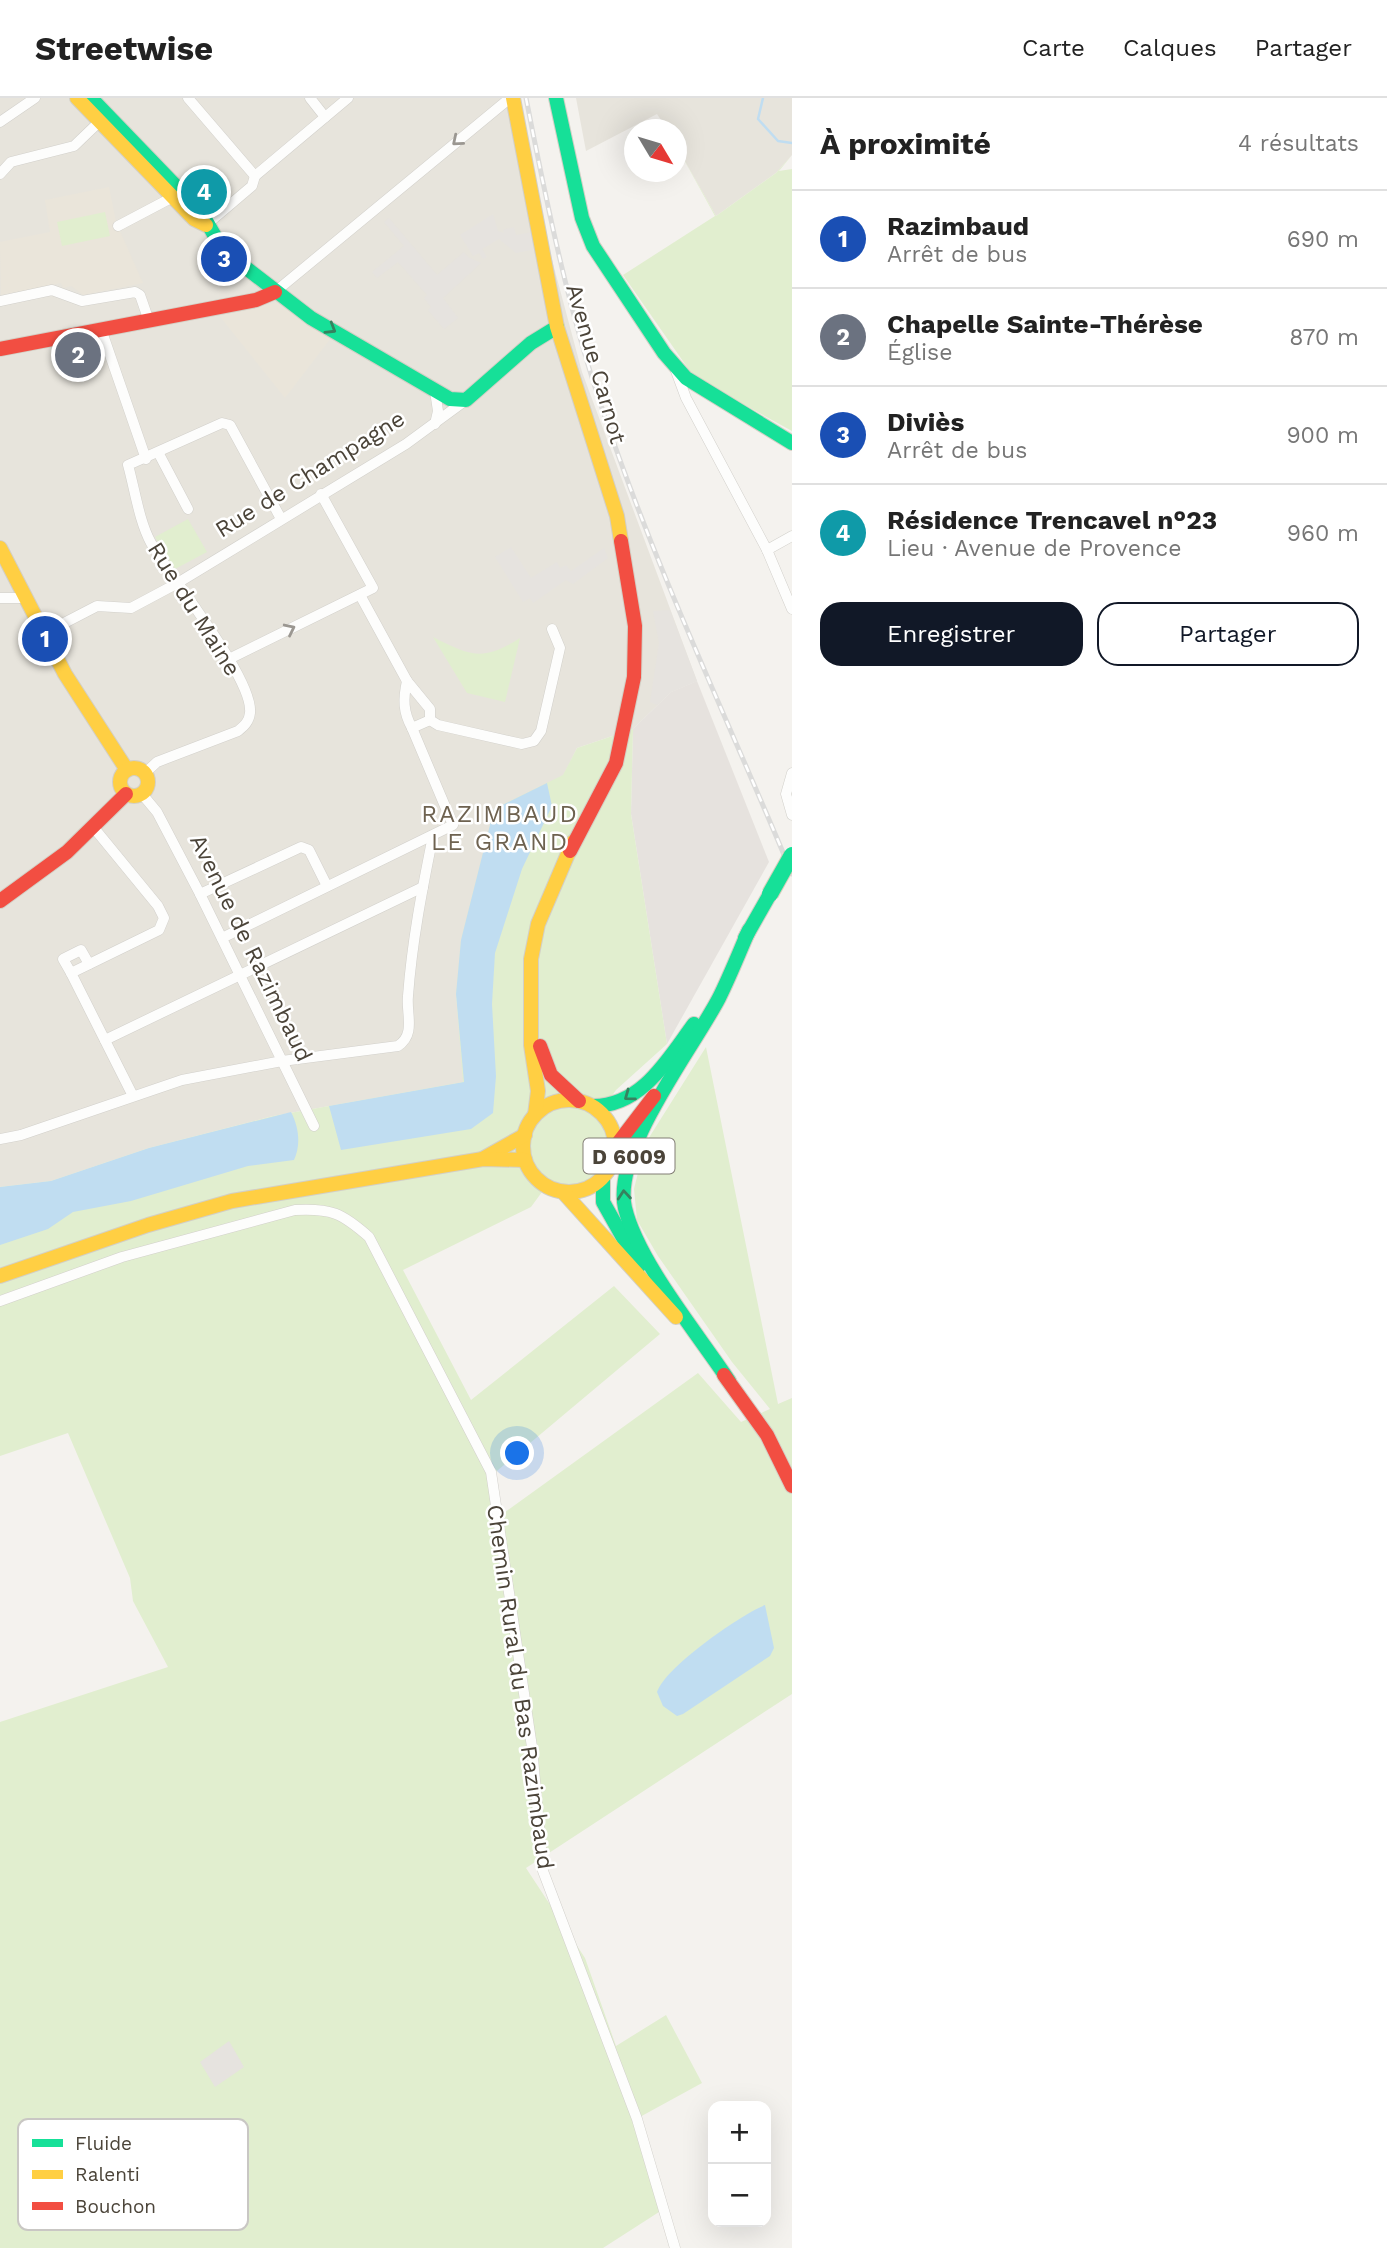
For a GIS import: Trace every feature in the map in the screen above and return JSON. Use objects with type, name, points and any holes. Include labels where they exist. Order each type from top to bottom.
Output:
[{"type":"main road","points":[[77,98],[194,219],[206,225],[291,306],[450,399],[466,400],[531,343],[557,327]]},
{"type":"main road","points":[[91,98],[201,212],[206,225]]},
{"type":"main road","name":"Avenue Carnot","points":[[511,98],[557,327],[617,516],[635,626],[634,677],[617,762],[570,851],[538,924],[531,958],[531,1045],[538,1091],[536,1115]]},
{"type":"main road","points":[[556,98],[582,218],[593,246],[675,367],[707,393],[792,443]]},
{"type":"main road","points":[[0,349],[256,300],[275,292]]},
{"type":"main road","points":[[0,548],[43,634],[127,770]]},
{"type":"main road","points":[[0,901],[18,891],[134,794],[148,786],[145,773],[134,768],[127,770],[120,782],[134,794]]},
{"type":"main road","name":"D 6009","points":[[615,1147],[657,1093],[687,1045],[792,855]]},
{"type":"main road","name":"D 6009","points":[[749,930],[719,998],[634,1146],[623,1183],[625,1207],[633,1231],[658,1275],[767,1435],[792,1486]]},
{"type":"main road","name":"D 6009","points":[[586,1104],[609,1107],[637,1091],[706,1008]]},
{"type":"main road","points":[[531,1014],[551,1074],[586,1104],[610,1126],[615,1147],[611,1164],[603,1177],[583,1190],[563,1192],[539,1181],[525,1160],[525,1135],[536,1115],[554,1103],[586,1104]]},
{"type":"main road","points":[[483,1159],[525,1135]]},
{"type":"main road","points":[[0,1276],[148,1224],[232,1201],[483,1159],[525,1160]]},
{"type":"main road","name":"D 6009","points":[[603,1177],[603,1202],[651,1286]]},
{"type":"main road","name":"D 6009","points":[[563,1192],[651,1286],[729,1381]]},
{"type":"street","points":[[0,122],[35,98]]},
{"type":"street","points":[[188,98],[255,176]]},
{"type":"street","points":[[310,98],[325,117]]},
{"type":"street","points":[[206,225],[252,186],[255,176],[348,98]]},
{"type":"street","points":[[275,292],[511,98]]},
{"type":"street","points":[[0,174],[11,162],[74,146],[99,122]]},
{"type":"street","points":[[118,226],[173,197]]},
{"type":"street","points":[[0,300],[52,290],[82,301],[135,292],[140,295],[149,321]]},
{"type":"street","points":[[101,329],[146,459],[222,422],[230,425],[280,517]]},
{"type":"street","points":[[675,367],[686,398],[767,550],[792,609]]},
{"type":"street","points":[[435,391],[438,411],[435,424]]},
{"type":"street","name":"Rue de Champagne","points":[[43,634],[97,606],[131,608],[176,584],[280,517],[435,424],[466,400]]},
{"type":"street","points":[[159,454],[188,509]]},
{"type":"street","name":"Rue du Maine","points":[[145,773],[157,762],[238,730],[247,723],[249,702],[229,659],[176,584],[149,540],[128,466],[146,459]]},
{"type":"street","points":[[229,659],[373,588],[321,494]]},
{"type":"street","points":[[767,550],[792,536]]},
{"type":"street","points":[[0,598],[20,592]]},
{"type":"street","points":[[360,595],[407,681],[430,709],[430,720]]},
{"type":"street","points":[[430,720],[438,725],[522,744],[534,741],[541,731],[560,648],[552,629]]},
{"type":"street","points":[[222,938],[453,825],[405,714],[404,695],[407,681]]},
{"type":"street","points":[[412,728],[430,720]]},
{"type":"street","points":[[792,773],[786,794],[792,815]]},
{"type":"street","name":"Avenue de Razimbaud","points":[[134,794],[157,812],[241,975],[314,1126]]},
{"type":"street","points":[[71,973],[159,930],[164,918],[158,905],[94,828]]},
{"type":"street","points":[[0,1139],[21,1135],[182,1080],[282,1061],[398,1046],[404,1042],[410,1029],[407,1006],[413,935],[433,836]]},
{"type":"street","points":[[200,894],[302,847],[309,850],[327,886]]},
{"type":"street","points":[[105,1040],[423,887]]},
{"type":"street","points":[[89,964],[81,950],[63,959],[133,1096]]},
{"type":"street","name":"Chemin Rural du Bas Razimbaud","points":[[0,1301],[122,1257],[295,1210],[323,1208],[337,1214],[369,1237],[382,1257],[491,1472],[532,1747],[543,1871],[637,2119],[675,2248]]},
{"type":"shaded area","points":[[0,98],[520,98],[551,256],[582,372],[697,681],[671,692],[633,729],[577,748],[456,994],[464,1082],[273,1116],[149,1148],[51,1181],[0,1187]]},
{"type":"shaded area","points":[[576,98],[792,98],[792,155],[776,173],[716,216],[687,165],[687,119],[660,119],[657,114],[647,119],[624,119],[624,131],[586,151]]},
{"type":"shaded area","points":[[109,187],[116,222],[143,283],[83,295],[71,286],[63,288],[61,283],[1,295],[0,242],[50,232],[45,200]]},
{"type":"shaded area","points":[[493,214],[498,231],[504,233],[503,230],[514,227],[516,235],[533,232],[536,249],[516,253],[499,239],[482,249],[487,257],[483,259],[479,253],[473,256],[460,235]]},
{"type":"shaded area","points":[[389,218],[437,275],[464,252],[481,263],[443,298],[458,318],[444,329],[428,310],[431,307],[424,298],[427,295],[398,262],[377,278],[372,272],[404,246],[384,222]]},
{"type":"shaded area","points":[[277,303],[331,338],[285,398],[218,314]]},
{"type":"shaded area","points":[[511,547],[531,578],[557,562],[560,568],[566,565],[571,571],[604,548],[608,558],[573,584],[566,580],[533,603],[530,598],[523,602],[495,557]]},
{"type":"shaded area","points":[[670,610],[697,681],[671,692],[657,705],[650,702],[659,643],[653,611]]},
{"type":"shaded area","points":[[697,681],[769,862],[667,1044],[631,814],[633,729],[671,692]]},
{"type":"shaded area","points":[[229,2041],[244,2067],[215,2087],[200,2062]]},
{"type":"green space","points":[[792,155],[779,171],[792,169],[792,431],[694,377],[623,275],[715,216],[687,165],[716,216],[776,173]]},
{"type":"green space","points":[[105,212],[110,236],[62,246],[57,222]]},
{"type":"green space","points":[[188,519],[207,552],[175,569],[155,537]]},
{"type":"green space","points":[[433,637],[457,649],[477,654],[496,651],[520,638],[505,702],[467,693]]},
{"type":"green space","points":[[633,729],[631,814],[667,1044],[616,1090],[597,1117],[605,1130],[608,1144],[606,1157],[591,1177],[580,1183],[566,1185],[550,1181],[531,1207],[403,1270],[471,1400],[614,1286],[660,1334],[492,1475],[501,1515],[698,1373],[741,1422],[770,1409],[732,1362],[658,1256],[637,1220],[634,1189],[645,1144],[706,1047],[778,1404],[792,1398],[792,1694],[526,1868],[585,1958],[616,2046],[666,2015],[702,2083],[638,2118],[659,2212],[603,2248],[0,2248],[0,1722],[168,1667],[133,1601],[130,1578],[68,1433],[0,1456],[0,1187],[51,1181],[149,1148],[273,1116],[463,1082],[456,994],[461,940],[494,809],[563,775],[577,748]]},
{"type":"water","points":[[547,783],[552,806],[522,869],[495,953],[492,1004],[496,1076],[493,1113],[471,1129],[341,1150],[329,1106],[464,1082],[456,994],[461,940],[494,809]]},
{"type":"water","points":[[291,1112],[298,1136],[294,1160],[248,1166],[131,1201],[73,1212],[48,1229],[0,1245],[0,1187],[51,1181],[149,1148]]},
{"type":"water","points":[[765,1605],[774,1648],[770,1656],[683,1714],[677,1716],[663,1706],[657,1692],[674,1669],[722,1630]]},
{"type":"waterway","points":[[763,98],[758,119],[778,141],[792,143]]},
{"type":"railway","points":[[526,98],[570,299],[605,417],[670,590],[792,874]]},
{"type":"traffic: fast","points":[[91,98],[201,212],[216,238],[241,264],[311,318],[450,399],[466,400],[531,343],[557,327]]},
{"type":"traffic: fast","points":[[556,98],[582,218],[593,246],[664,353],[686,378],[792,443]]},
{"type":"traffic: fast","points":[[770,894],[792,855]]},
{"type":"traffic: fast","points":[[745,938],[770,894]]},
{"type":"traffic: fast","points":[[729,1381],[670,1297],[642,1251],[625,1208],[624,1185],[630,1158],[642,1130],[719,998],[749,930]]},
{"type":"traffic: fast","points":[[593,1106],[610,1104],[640,1089],[664,1065],[694,1024]]},
{"type":"traffic: fast","points":[[603,1177],[603,1202],[639,1266]]},
{"type":"traffic: slow","points":[[77,98],[194,219],[206,225]]},
{"type":"traffic: slow","points":[[513,98],[557,327],[617,516],[621,541]]},
{"type":"traffic: slow","points":[[0,548],[65,674],[127,770]]},
{"type":"traffic: slow","points":[[134,768],[144,772],[148,782],[144,792],[134,796],[124,792],[120,782],[124,772],[134,768]]},
{"type":"traffic: slow","points":[[535,1115],[538,1091],[531,1045],[531,959],[538,924],[573,842]]},
{"type":"traffic: slow","points":[[569,1100],[587,1104],[601,1114],[611,1128],[615,1146],[611,1164],[601,1178],[587,1188],[569,1192],[551,1188],[537,1178],[527,1164],[523,1146],[527,1128],[537,1114],[551,1104],[569,1100]]},
{"type":"traffic: slow","points":[[484,1158],[525,1135]]},
{"type":"traffic: slow","points":[[0,1276],[148,1225],[232,1201],[483,1159],[525,1160]]},
{"type":"traffic: slow","points":[[563,1192],[676,1317]]},
{"type":"traffic: jam","points":[[0,349],[256,300],[275,292]]},
{"type":"traffic: jam","points":[[570,851],[616,763],[634,677],[635,626],[621,541]]},
{"type":"traffic: jam","points":[[0,901],[67,852],[126,794]]},
{"type":"traffic: jam","points":[[540,1046],[551,1075],[579,1101]]},
{"type":"traffic: jam","points":[[615,1147],[654,1096]]},
{"type":"traffic: jam","points":[[724,1375],[767,1435],[792,1486]]},
{"type":"place","name":"Résidence Trencavel n°23","points":[[204,192]]},
{"type":"place","name":"Diviès","points":[[224,259]]},
{"type":"place","name":"Chapelle Sainte-Thérèse","points":[[78,355]]},
{"type":"place","name":"Razimbaud","points":[[45,639]]},
{"type":"district","name":"RAZIMBAUD LE GRAND","points":[[500,828]]}]
